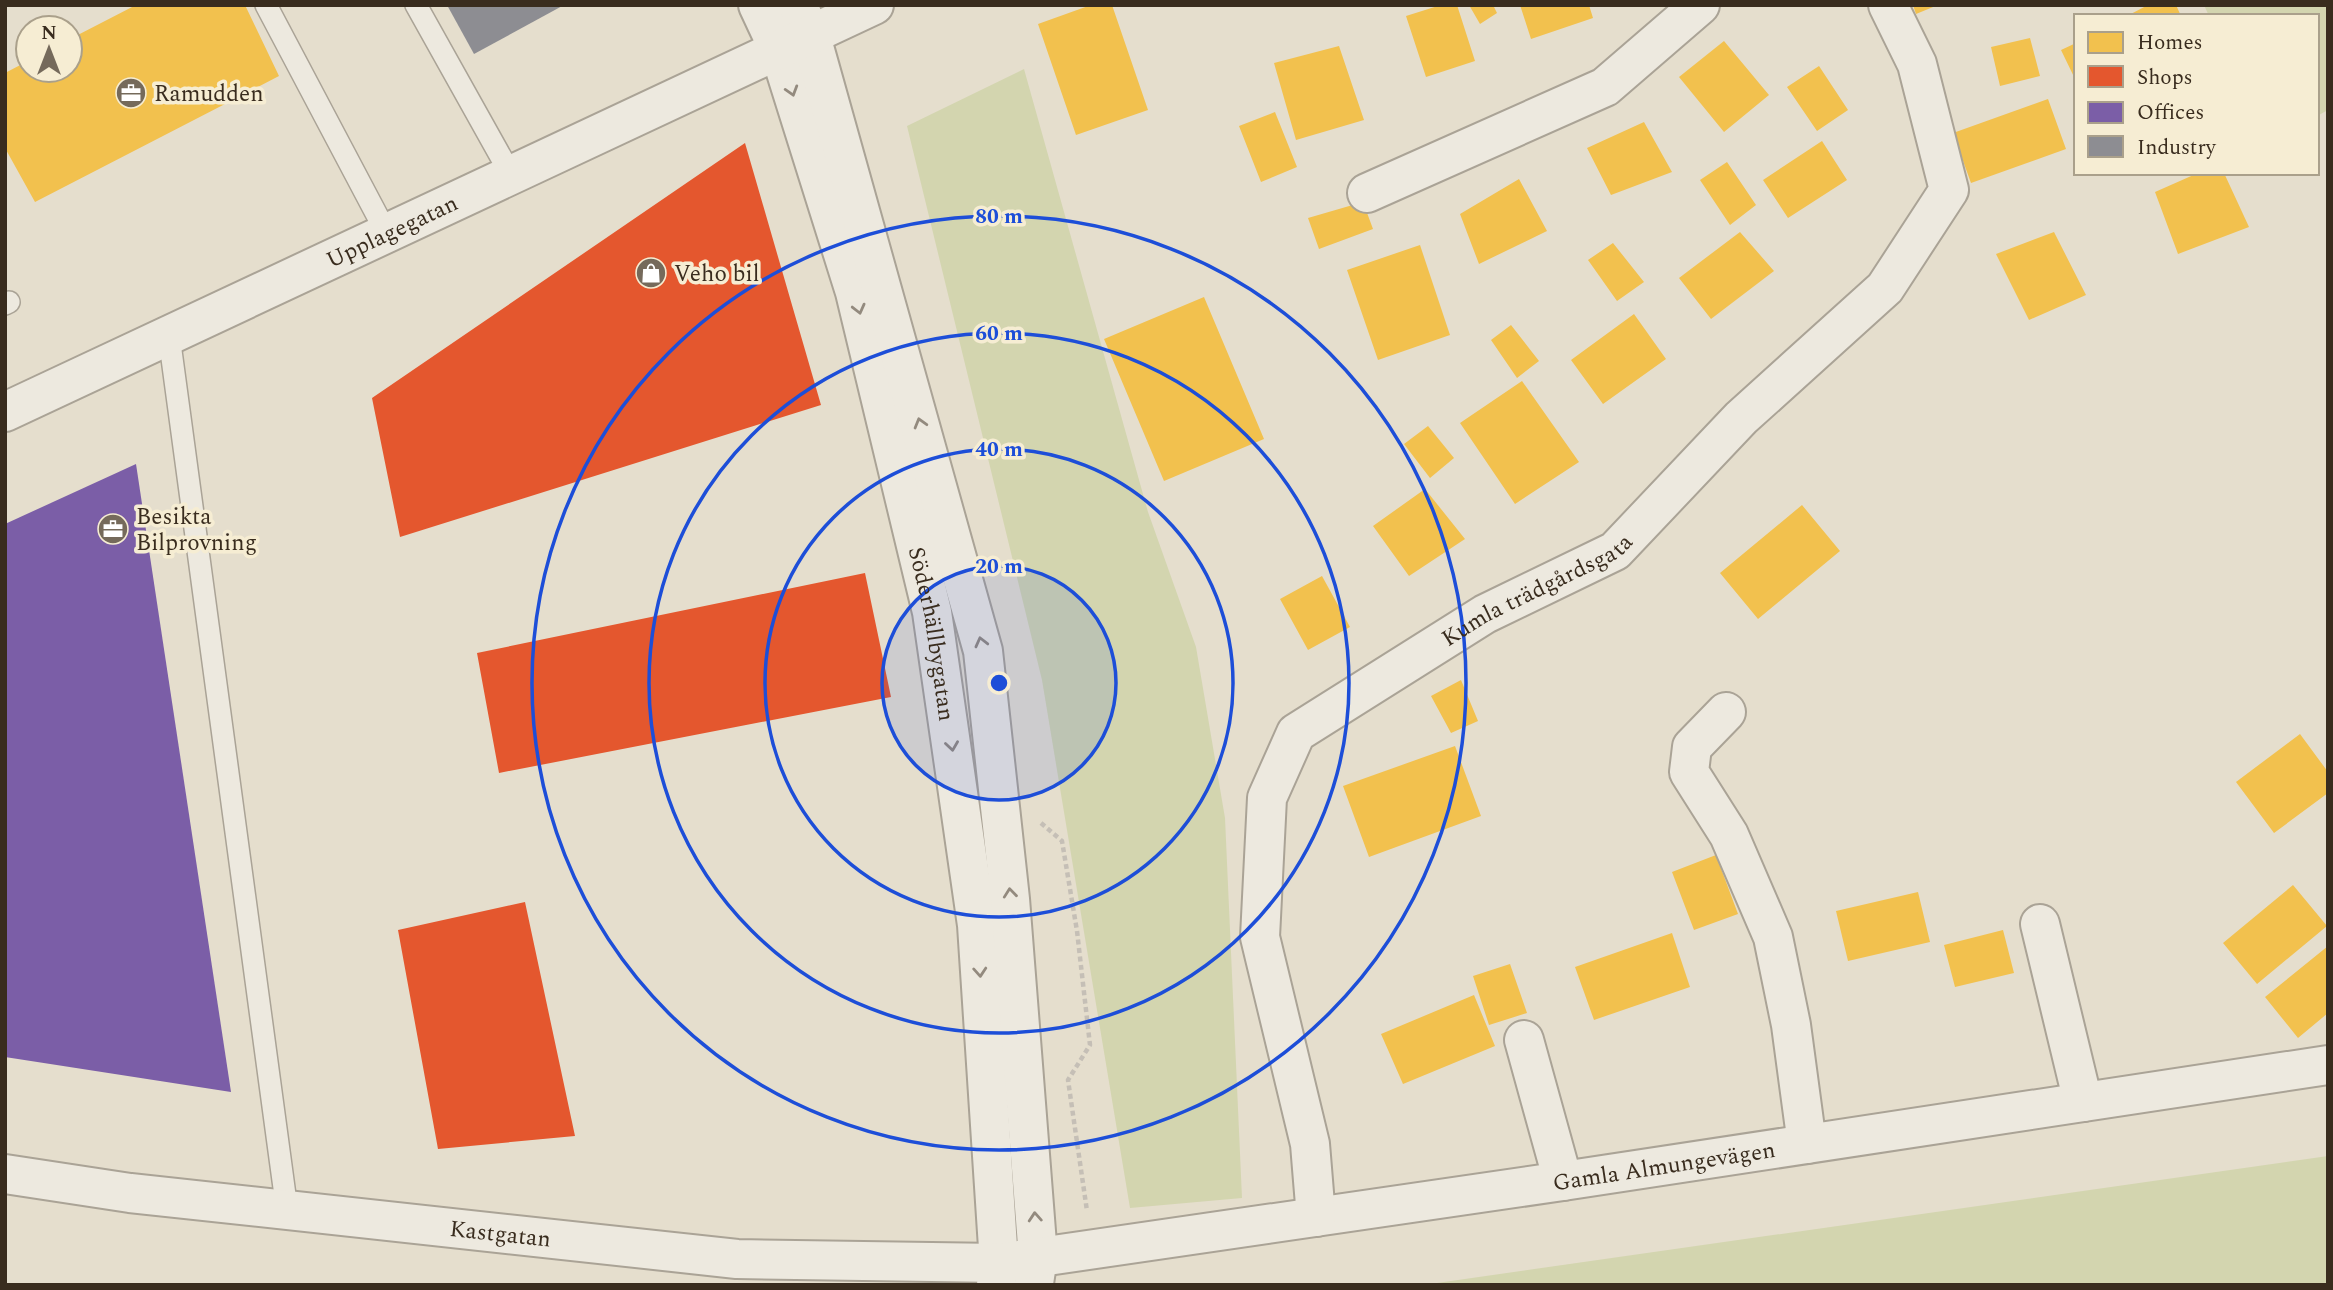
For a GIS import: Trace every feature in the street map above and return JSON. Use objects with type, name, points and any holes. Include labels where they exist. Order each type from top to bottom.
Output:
[{"type":"street","name":"Söderhällbygatan","points":[[758,5],[796,30],[983,651],[1010,899],[1036,1271]]},
{"type":"street","points":[[796,30],[874,5]]},
{"type":"street","points":[[1367,193],[1605,87],[1700,5]]},
{"type":"street","name":"Kumla trädgårdsgata","points":[[1316,1217],[1310,1144],[1260,937],[1267,797],[1296,733],[1485,614],[1615,551],[1741,418],[1885,288],[1949,190],[1917,64],[1888,5]]},
{"type":"street","name":"Upplagegatan","points":[[5,412],[511,175],[796,30]]},
{"type":"street","name":"Söderhällbygatan","points":[[796,30],[855,292],[932,612],[977,925],[997,1274]]},
{"type":"street","points":[[1726,712],[1692,747],[1689,772],[1729,835],[1773,937],[1791,1024],[1807,1144]]},
{"type":"street","points":[[2040,924],[2083,1102]]},
{"type":"street","points":[[1524,1040],[1563,1181]]},
{"type":"street","name":"Gamla Almungevägen","points":[[997,1274],[1036,1271],[1316,1217],[2328,1065]]},
{"type":"street","name":"Kastgatan","points":[[5,1174],[130,1193],[737,1259],[997,1274]]},
{"type":"lane","points":[[266,5],[387,234]]},
{"type":"lane","points":[[416,5],[511,175]]},
{"type":"lane","points":[[169,336],[287,1210]]},
{"type":"green space","points":[[2204,5],[2328,5],[2328,110],[2319,115],[2319,14],[2208,14]]},
{"type":"green space","points":[[1024,69],[1148,512],[1196,647],[1225,818],[1242,1198],[1130,1208],[1042,680],[907,126]]},
{"type":"green space","points":[[2328,1156],[2328,1285],[1423,1285]]},
{"type":"building: Homes","points":[[136,5],[245,5],[279,76],[35,202],[5,148],[5,73],[14,68],[14,84],[84,84],[84,32]]},
{"type":"building: Homes","points":[[1091,5],[1112,5],[1148,110],[1076,135],[1038,24]]},
{"type":"building: Homes","points":[[1441,5],[1457,5],[1475,61],[1426,77],[1406,16]]},
{"type":"building: Homes","points":[[1469,5],[1493,5],[1497,13],[1480,24]]},
{"type":"building: Homes","points":[[1520,5],[1589,5],[1593,18],[1531,39]]},
{"type":"building: Homes","points":[[1913,5],[1938,5],[1916,14]]},
{"type":"building: Homes","points":[[2148,5],[2176,5],[2180,14],[2131,14]]},
{"type":"building: Homes","points":[[2030,38],[2040,76],[2000,86],[1991,47]]},
{"type":"building: Homes","points":[[1724,41],[1769,95],[1724,132],[1679,77]]},
{"type":"building: Homes","points":[[2074,44],[2074,77],[2061,50]]},
{"type":"building: Homes","points":[[1339,46],[1364,120],[1296,140],[1274,63]]},
{"type":"building: Homes","points":[[1819,66],[1848,110],[1817,131],[1787,87]]},
{"type":"building: Homes","points":[[2048,99],[2066,149],[1971,183],[1953,133]]},
{"type":"building: Homes","points":[[1275,112],[1297,167],[1261,182],[1239,126]]},
{"type":"building: Homes","points":[[1644,122],[1672,172],[1611,195],[1587,148]]},
{"type":"building: Homes","points":[[1822,141],[1847,180],[1788,218],[1763,180]]},
{"type":"building: Homes","points":[[1727,162],[1756,205],[1730,225],[1700,180]]},
{"type":"building: Homes","points":[[2193,175],[2225,175],[2249,227],[2178,254],[2155,192]]},
{"type":"building: Homes","points":[[1519,179],[1547,231],[1479,264],[1460,214]]},
{"type":"building: Homes","points":[[1363,202],[1373,229],[1319,249],[1308,218]]},
{"type":"building: Homes","points":[[1740,232],[1774,271],[1711,319],[1679,278]]},
{"type":"building: Homes","points":[[2054,232],[2086,295],[2029,320],[1996,254]]},
{"type":"building: Homes","points":[[1613,243],[1644,282],[1617,301],[1588,260]]},
{"type":"building: Homes","points":[[1420,245],[1450,335],[1378,360],[1347,270]]},
{"type":"building: Homes","points":[[1204,297],[1264,439],[1164,481],[1104,339]]},
{"type":"building: Homes","points":[[1634,314],[1666,359],[1603,404],[1571,360]]},
{"type":"building: Homes","points":[[1511,325],[1539,361],[1517,378],[1491,340]]},
{"type":"building: Homes","points":[[1522,381],[1579,462],[1515,504],[1460,423]]},
{"type":"building: Homes","points":[[1428,426],[1454,458],[1430,478],[1404,444]]},
{"type":"building: Homes","points":[[1425,489],[1465,539],[1409,576],[1373,526]]},
{"type":"building: Homes","points":[[1802,505],[1840,551],[1758,619],[1720,573]]},
{"type":"building: Homes","points":[[1322,576],[1350,627],[1308,650],[1280,599]]},
{"type":"building: Homes","points":[[1461,680],[1478,721],[1451,733],[1431,696]]},
{"type":"building: Homes","points":[[2300,734],[2328,772],[2328,793],[2274,833],[2236,782]]},
{"type":"building: Homes","points":[[1455,746],[1481,816],[1369,857],[1343,786]]},
{"type":"building: Homes","points":[[1716,855],[1738,914],[1694,930],[1672,872]]},
{"type":"building: Homes","points":[[2293,885],[2327,926],[2257,984],[2223,943]]},
{"type":"building: Homes","points":[[1918,892],[1930,942],[1848,961],[1836,911]]},
{"type":"building: Homes","points":[[2003,930],[2014,973],[1955,987],[1944,945]]},
{"type":"building: Homes","points":[[1672,933],[1690,987],[1594,1020],[1575,967]]},
{"type":"building: Homes","points":[[2328,946],[2328,1013],[2298,1038],[2265,997]]},
{"type":"building: Homes","points":[[1510,964],[1527,1013],[1489,1025],[1473,976]]},
{"type":"building: Homes","points":[[1474,995],[1495,1046],[1403,1084],[1381,1034]]},
{"type":"building: Shops","points":[[745,143],[821,405],[400,537],[372,398]]},
{"type":"building: Shops","points":[[865,573],[891,697],[499,773],[477,653]]},
{"type":"building: Shops","points":[[525,902],[575,1136],[438,1149],[398,930]]},
{"type":"building: Offices","points":[[136,464],[231,1092],[5,1057],[5,524]]},
{"type":"building: Industry","points":[[447,5],[564,5],[474,54]]},
{"type":"place","name":"Ramudden","points":[[131,93]]},
{"type":"place","name":"Veho bil","points":[[651,273]]},
{"type":"place","name":"Besikta Bilprovning","points":[[113,529]]}]
